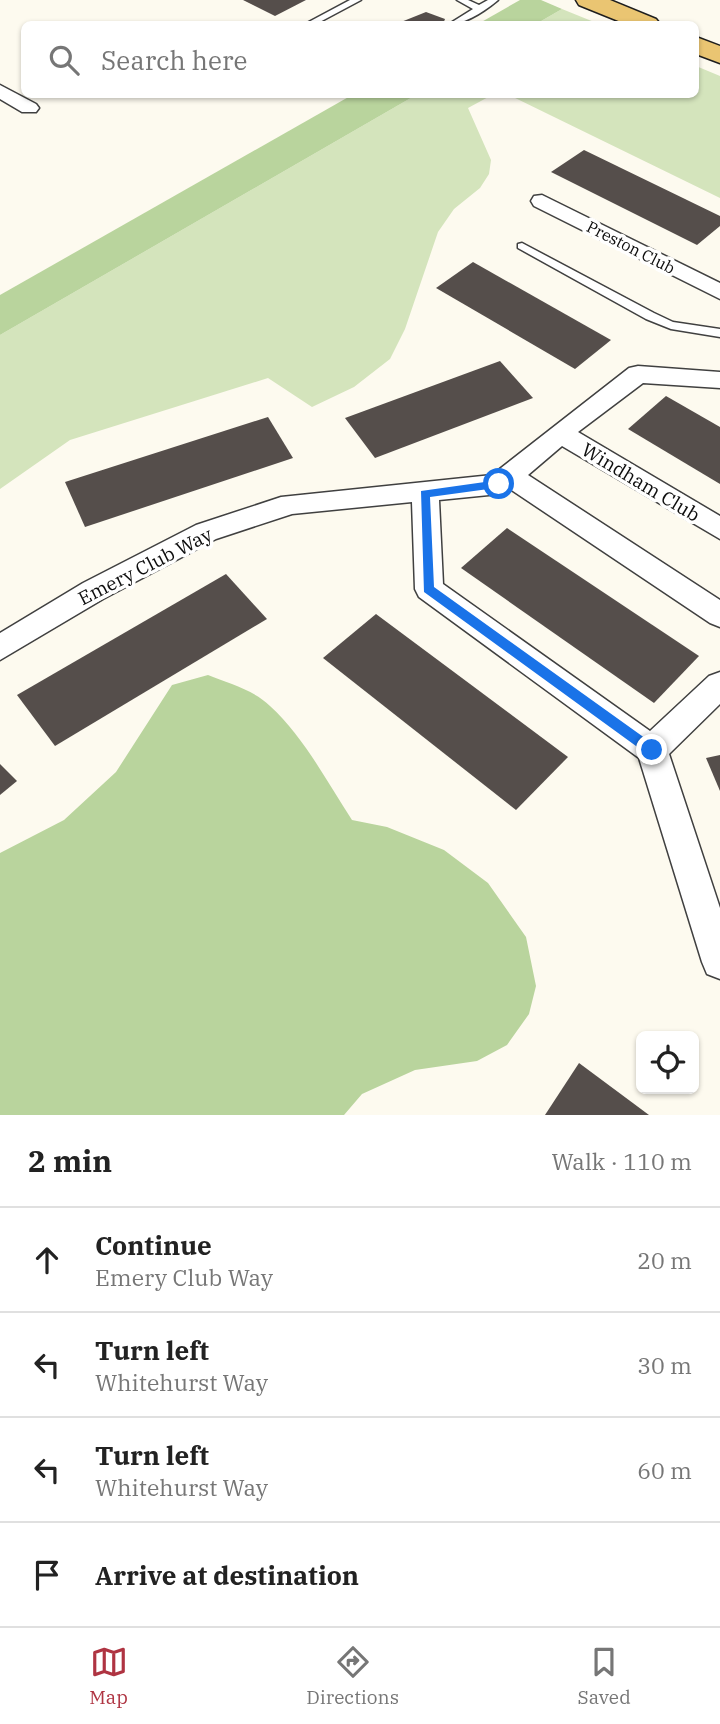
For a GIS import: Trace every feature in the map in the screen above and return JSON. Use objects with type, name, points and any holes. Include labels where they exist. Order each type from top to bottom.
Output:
[{"type":"main road","points":[[588,0],[640,21]]},
{"type":"main road","points":[[699,47],[720,55]]},
{"type":"street","points":[[0,91],[29,108]]},
{"type":"street","name":"Preston Club","points":[[542,201],[720,292]]},
{"type":"street","name":"Emery Club Way","points":[[0,648],[93,591],[205,532],[290,504],[425,494],[499,484],[638,374],[720,380]]},
{"type":"street","name":"Windham Club","points":[[561,434],[720,529]]},
{"type":"street","points":[[510,476],[720,615]]},
{"type":"street","points":[[425,494],[429,589],[652,750],[720,962]]},
{"type":"street","points":[[652,750],[720,685]]},
{"type":"lane","points":[[461,0],[481,9]]},
{"type":"lane","points":[[459,21],[494,0]]},
{"type":"lane","points":[[316,21],[353,1]]},
{"type":"lane","points":[[522,246],[650,316],[671,325],[720,332]]},
{"type":"green space","points":[[520,0],[541,0],[562,9],[541,21],[483,21]]},
{"type":"green space","points":[[562,9],[592,21],[541,21]]},
{"type":"green space","points":[[699,67],[720,76],[720,198],[515,98],[699,98]]},
{"type":"green space","points":[[347,98],[411,98],[0,335],[0,295]]},
{"type":"green space","points":[[411,98],[486,98],[468,108],[491,160],[489,174],[480,188],[454,209],[438,232],[405,329],[390,359],[354,387],[312,407],[268,378],[70,440],[0,489],[0,335]]},
{"type":"green space","points":[[208,675],[256,696],[282,718],[314,760],[352,820],[387,827],[444,850],[488,883],[526,937],[536,986],[529,1014],[507,1045],[477,1061],[415,1070],[362,1094],[344,1115],[0,1115],[0,853],[64,820],[116,772],[172,685]]},
{"type":"building","points":[[243,0],[306,0],[275,16]]},
{"type":"building","points":[[426,12],[445,19],[444,21],[404,21]]},
{"type":"building","points":[[584,150],[720,216],[720,226],[697,245],[551,172]]},
{"type":"building","points":[[473,262],[611,340],[575,369],[436,288]]},
{"type":"building","points":[[500,361],[533,398],[375,458],[345,418]]},
{"type":"building","points":[[666,396],[720,427],[720,484],[628,429]]},
{"type":"building","points":[[268,417],[293,458],[85,527],[65,482]]},
{"type":"building","points":[[507,528],[699,656],[654,703],[461,568]]},
{"type":"building","points":[[226,574],[267,619],[55,746],[17,695]]},
{"type":"building","points":[[376,614],[568,757],[516,810],[323,658]]},
{"type":"building","points":[[720,755],[720,791],[706,758]]},
{"type":"building","points":[[0,764],[17,781],[0,795]]},
{"type":"building","points":[[579,1063],[649,1115],[545,1115]]},
{"type":"route","points":[[499,484],[425,494],[429,589],[652,750]]}]
